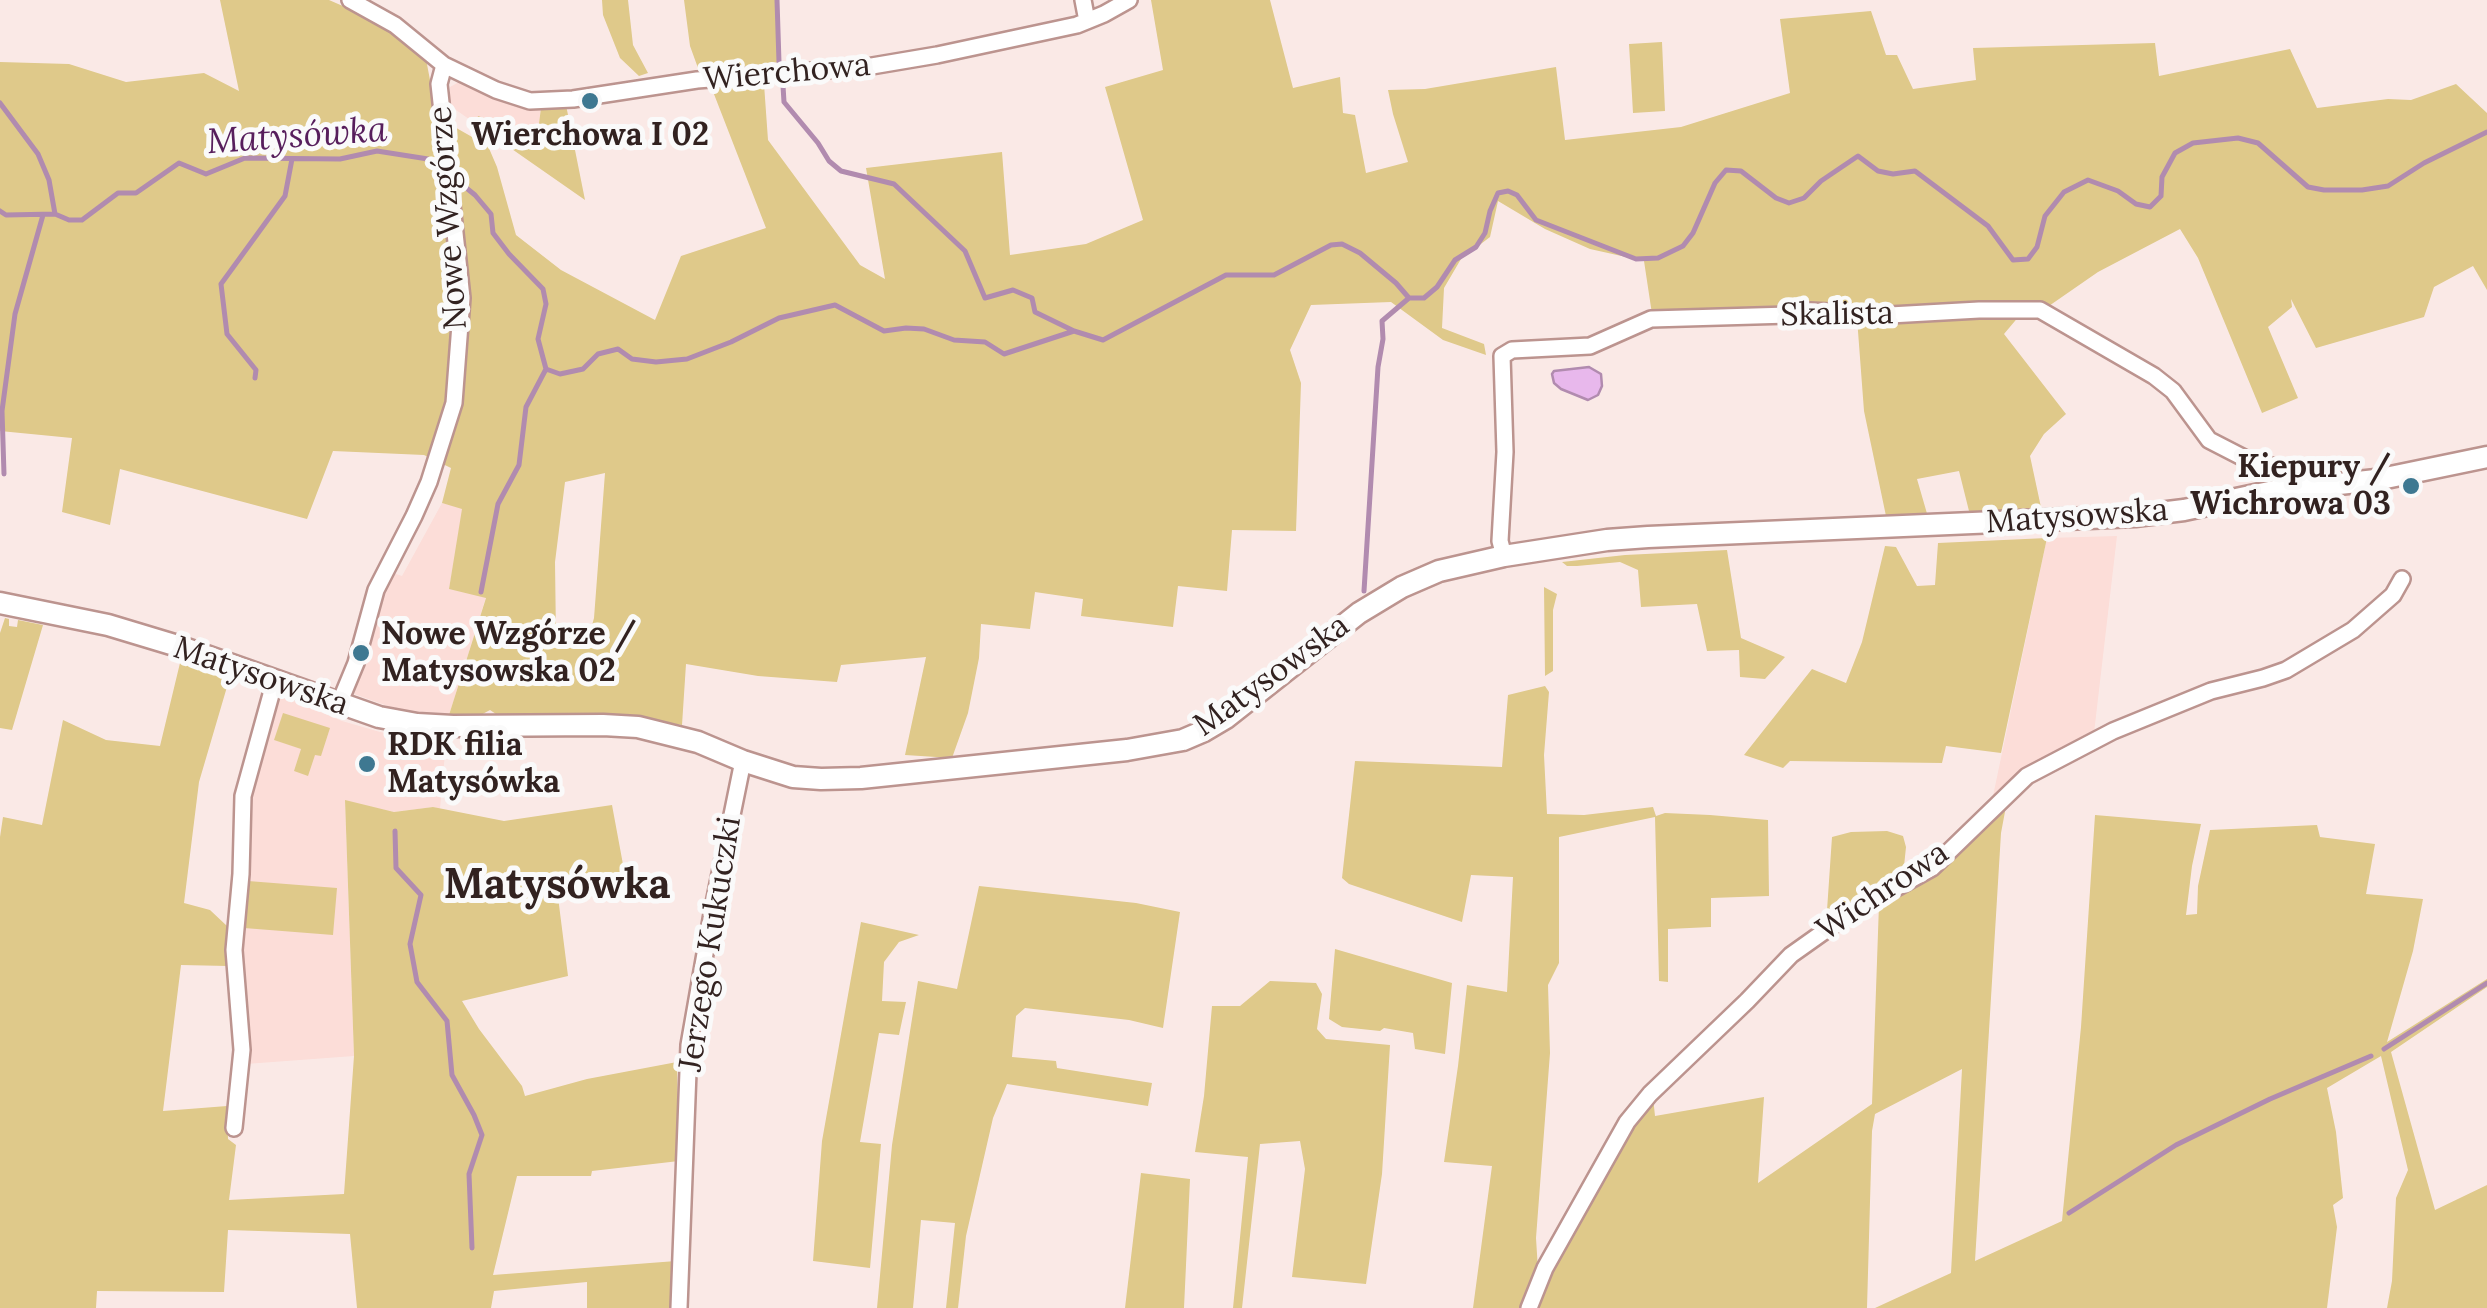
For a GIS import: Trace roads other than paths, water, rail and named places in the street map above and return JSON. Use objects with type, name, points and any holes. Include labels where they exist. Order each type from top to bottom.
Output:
[{"type":"street","name":"Nowe Wzgórze","points":[[339,704],[356,664],[376,590],[414,516],[454,403],[462,298],[439,84],[444,64],[396,25],[350,0]]},
{"type":"street","points":[[1083,0],[1086,21]]},
{"type":"street","name":"Wierchowa","points":[[444,64],[496,90],[530,100],[573,99],[697,80],[857,69],[996,43],[1086,21],[1129,0]]},
{"type":"street","name":"Skalista","points":[[1504,556],[1500,541],[1504,452],[1502,356],[1512,350],[1590,346],[1651,319],[1790,315],[1810,310],[1890,314],[2040,310],[2154,376],[2172,391],[2209,440],[2244,458],[2324,485]]},
{"type":"street","name":"Matysowska","points":[[0,604],[108,625],[380,717],[417,724],[638,727],[698,742],[793,777],[861,778],[1127,750],[1183,740],[1226,718],[1344,624],[1402,586],[1439,571],[1504,556],[1648,537],[2124,517],[2184,510],[2274,491],[2376,480],[2487,458]]},
{"type":"street","name":"Wichrowa","points":[[1528,1308],[1545,1268],[1627,1122],[1790,954],[1846,916],[1932,868],[2028,776],[2113,730],[2211,691],[2286,670],[2353,630],[2394,595],[2402,579]]},
{"type":"street","points":[[234,1128],[242,1050],[234,950],[242,874],[243,796],[275,680]]},
{"type":"street","name":"Jerzego Kukuczki","points":[[680,1308],[689,1045],[743,761]]},
{"type":"waterway","points":[[777,0],[779,62]]},
{"type":"waterway","points":[[783,86],[784,102],[829,161],[841,171],[894,184],[965,251],[985,298],[1013,290],[1032,298],[1035,312],[1074,331]]},
{"type":"waterway","points":[[0,103],[38,154],[49,180],[55,214]]},
{"type":"waterway","name":"Matysówka","points":[[454,178],[491,214],[493,233],[543,289],[546,304],[538,339],[546,369],[560,374],[583,369],[598,354],[618,349],[632,359],[687,359],[779,318],[835,305],[884,331],[924,329],[954,340],[985,342],[1004,354],[1074,331],[1103,340],[1226,275],[1274,275],[1331,245],[1342,244],[1360,253],[1409,298],[1424,298],[1437,287],[1455,260],[1476,247],[1485,233],[1498,193],[1508,191],[1517,195],[1536,220],[1636,259],[1658,258],[1683,246],[1693,233],[1715,183],[1726,170],[1741,171],[1776,198],[1789,203],[1804,198],[1858,156],[1878,171],[1915,171],[1988,226],[2013,260],[2028,259],[2037,247],[2045,216],[2064,192],[2088,180],[2150,207],[2161,196],[2162,177],[2175,153],[2193,143],[2238,138],[2258,143],[2308,187],[2362,190],[2388,186],[2487,132]]},
{"type":"waterway","name":"Matysówka","points":[[0,211],[6,215],[55,214],[82,220],[118,193],[136,193],[179,163],[206,174],[245,158],[340,159],[377,151],[428,159],[445,172]]},
{"type":"waterway","points":[[255,378],[256,370],[227,334],[221,284],[285,196],[292,159]]},
{"type":"waterway","points":[[4,474],[2,411],[15,314],[43,215]]},
{"type":"waterway","points":[[1364,591],[1382,321],[1409,298]]},
{"type":"waterway","points":[[481,592],[498,504],[519,465],[526,407],[546,369]]},
{"type":"waterway","points":[[395,831],[396,868],[421,895],[410,944],[417,982],[447,1021],[452,1075],[482,1135],[469,1174],[472,1248]]},
{"type":"waterway","points":[[2384,1049],[2487,983]]},
{"type":"waterway","points":[[2069,1213],[2176,1145],[2371,1056]]},
{"type":"place","name":"Wierchowa I 02","points":[[590,101]]},
{"type":"place","name":"Kiepury / Wichrowa 03","points":[[2411,486]]},
{"type":"place","name":"Nowe Wzgórze / Matysowska 02","points":[[361,653]]},
{"type":"place","name":"RDK filia Matysówka","points":[[367,764]]},
{"type":"district","name":"Matysówka","points":[[557,886]]}]
